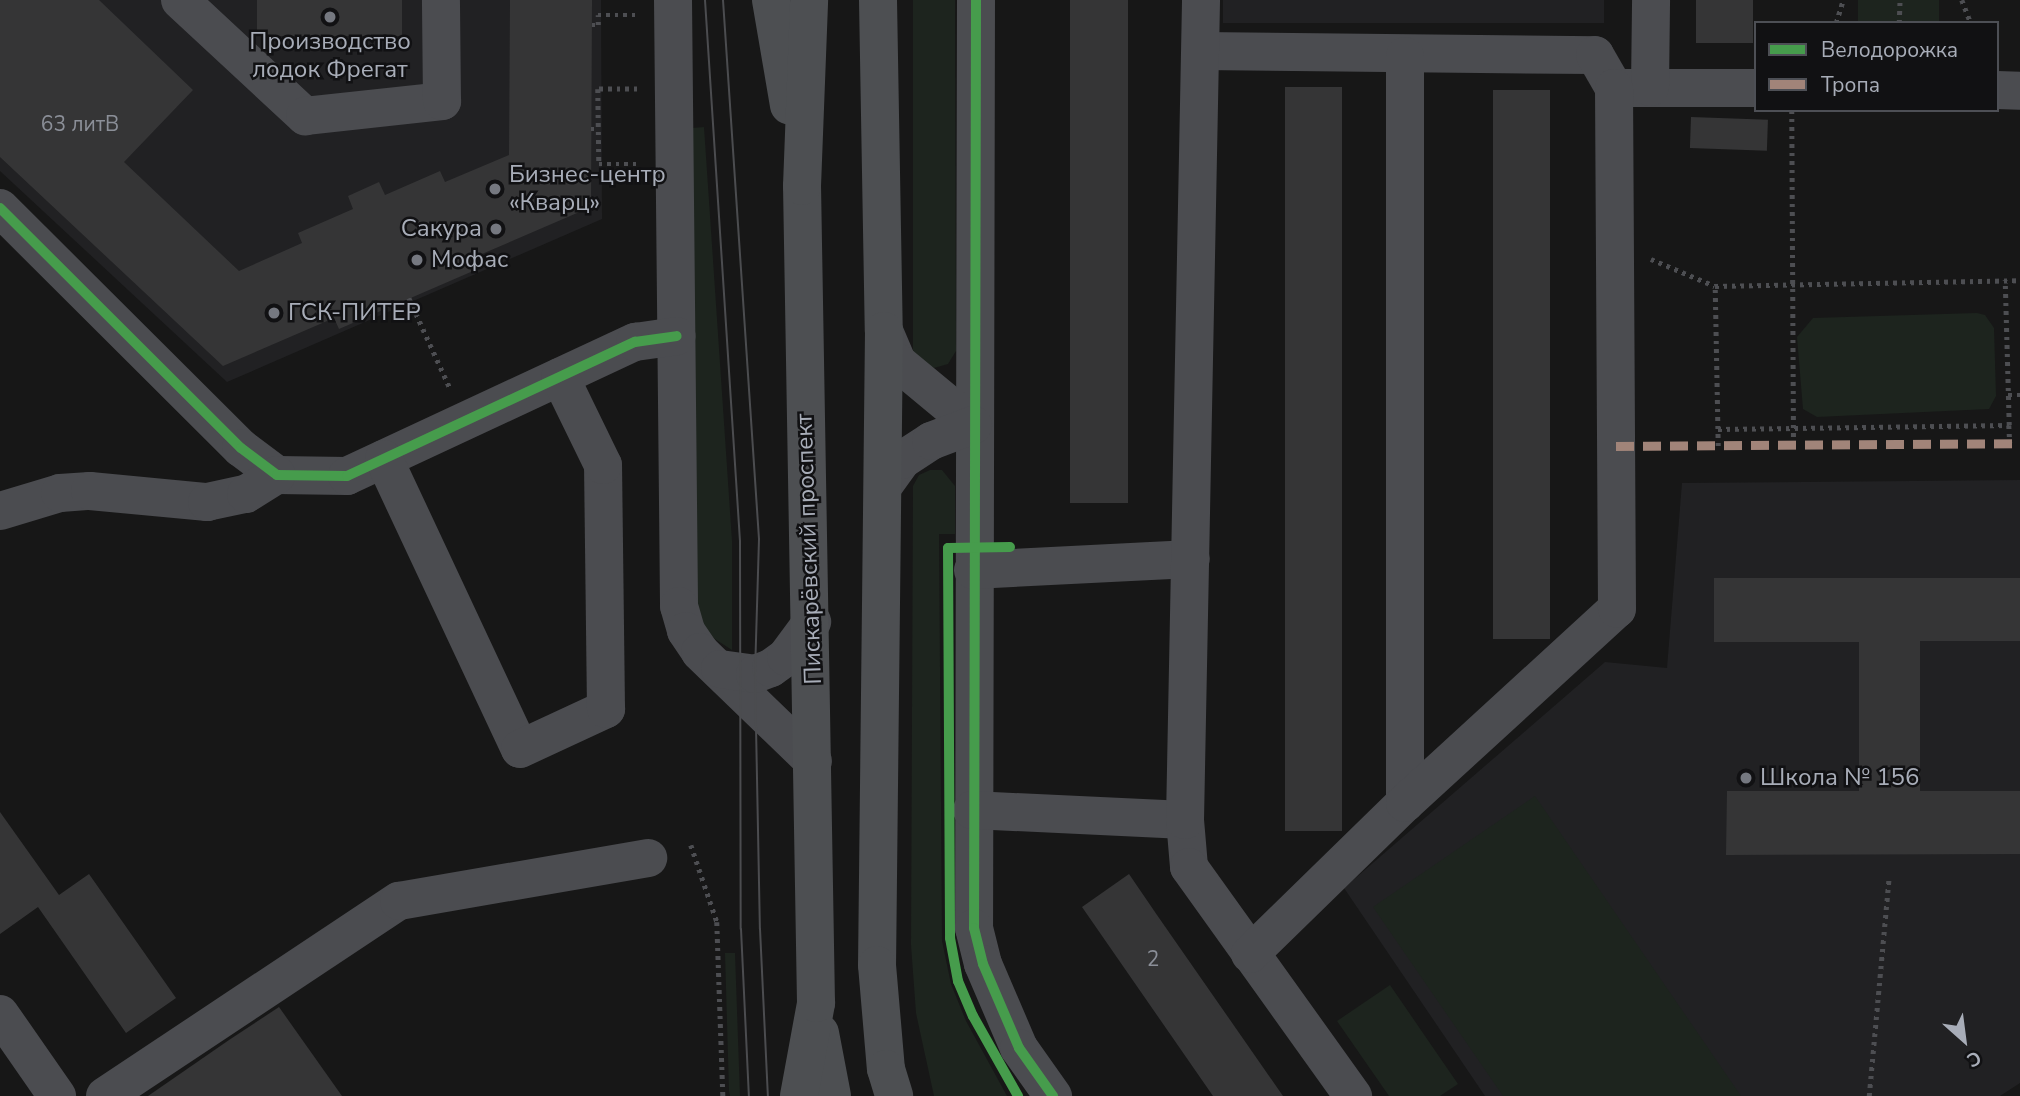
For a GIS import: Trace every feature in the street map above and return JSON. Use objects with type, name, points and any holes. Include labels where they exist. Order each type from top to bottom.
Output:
[{"type":"main road","points":[[771,0],[802,186]]},
{"type":"main road","name":"Пискарёвский проспект","points":[[799,1096],[816,1003],[812,622],[802,186],[809,0]]},
{"type":"main road","points":[[878,0],[884,485],[877,965],[890,1082]]},
{"type":"main road","points":[[816,1003],[832,1096]]},
{"type":"street","points":[[180,0],[305,116],[442,101],[442,0]]},
{"type":"street","points":[[975,0],[972,810],[974,928],[983,964],[1019,1048],[1053,1096]]},
{"type":"street","points":[[1201,0],[1185,820],[1189,867],[1353,1096]]},
{"type":"street","points":[[1250,954],[1405,803],[1617,610],[1615,244],[1632,88],[1651,0]]},
{"type":"street","points":[[659,7],[677,336],[679,606],[686,631],[700,652],[813,761]]},
{"type":"street","points":[[1201,51],[1405,56],[1595,55],[1632,88],[1754,88]]},
{"type":"street","points":[[1405,56],[1405,803]]},
{"type":"street","points":[[1999,90],[2020,91]]},
{"type":"street","points":[[0,208],[241,448],[277,475]]},
{"type":"street","points":[[884,331],[897,362],[973,425]]},
{"type":"street","points":[[0,511],[60,493],[90,491],[207,502],[246,494],[277,475],[347,476],[635,342],[677,336]]},
{"type":"street","points":[[384,459],[520,749],[606,709],[603,465],[560,377]]},
{"type":"street","points":[[884,485],[902,460],[931,441],[973,425]]},
{"type":"street","points":[[973,570],[1191,559]]},
{"type":"street","points":[[720,669],[755,674],[771,668],[786,657],[812,622]]},
{"type":"street","points":[[972,810],[1185,820]]},
{"type":"street","points":[[105,1096],[399,901],[648,858]]},
{"type":"street","points":[[0,1014],[57,1096]]},
{"type":"path","points":[[1837,21],[1843,0]]},
{"type":"path","points":[[1899,21],[1900,0]]},
{"type":"path","points":[[1962,0],[1970,21]]},
{"type":"path","points":[[592,24],[598,25],[598,15],[659,7]]},
{"type":"path","points":[[645,89],[598,89],[598,129],[599,164],[646,164]]},
{"type":"path","points":[[1792,112],[1790,285],[1794,445]]},
{"type":"path","points":[[591,129],[598,129]]},
{"type":"path","points":[[1615,244],[1715,286],[2020,280]]},
{"type":"path","points":[[2005,280],[2010,443]]},
{"type":"path","points":[[1715,286],[1718,446]]},
{"type":"path","points":[[410,298],[446,380]]},
{"type":"path","points":[[2008,395],[2020,395]]},
{"type":"path","points":[[1718,429],[2009,425]]},
{"type":"path","points":[[691,845],[718,922],[723,1096]]},
{"type":"path","points":[[1869,1096],[1889,877]]},
{"type":"shaded area","points":[[0,0],[601,0],[602,219],[227,382],[0,171]]},
{"type":"shaded area","points":[[913,0],[955,0],[956,351],[948,364],[934,368],[917,359],[913,350]]},
{"type":"shaded area","points":[[1223,0],[1604,0],[1604,23],[1223,23]]},
{"type":"shaded area","points":[[1858,0],[1939,0],[1939,21],[1858,21]]},
{"type":"shaded area","points":[[704,127],[732,541],[732,650],[704,632],[694,605],[692,128]]},
{"type":"shaded area","points":[[1977,313],[1985,315],[1994,328],[1996,396],[1989,409],[1817,417],[1803,409],[1797,337],[1813,318]]},
{"type":"shaded area","points":[[930,470],[942,470],[955,486],[955,534],[939,534],[942,941],[951,984],[966,1021],[1007,1096],[934,1096],[916,1013],[911,945],[913,486],[919,475]]},
{"type":"shaded area","name":"Школа № 156","points":[[2020,480],[2020,1083],[2000,1096],[1485,1096],[1344,888],[1605,662],[1667,668],[1682,483]]},
{"type":"shaded area","points":[[1535,796],[1741,1096],[1503,1096],[1373,907]]},
{"type":"shaded area","points":[[725,953],[735,953],[740,1096],[730,1096],[729,1091]]},
{"type":"shaded area","points":[[1390,985],[1458,1084],[1440,1096],[1389,1096],[1337,1021]]},
{"type":"building","name":"Бизнес-центр «Кварц»","points":[[0,0],[99,0],[193,90],[124,162],[239,271],[302,243],[298,233],[353,209],[348,196],[379,182],[385,195],[440,171],[445,182],[509,155],[510,0],[592,0],[591,207],[475,257],[480,268],[339,329],[334,318],[223,366],[0,157]]},
{"type":"building","name":"Производство лодок Фрегат","points":[[257,0],[402,0],[402,36],[257,36]]},
{"type":"building","points":[[1070,0],[1128,0],[1128,503],[1070,503]]},
{"type":"building","points":[[1696,0],[1753,0],[1753,43],[1696,43]]},
{"type":"building","points":[[1285,87],[1342,87],[1342,831],[1285,831]]},
{"type":"building","points":[[1493,90],[1550,90],[1550,639],[1493,639]]},
{"type":"building","points":[[1691,117],[1768,120],[1767,151],[1690,148]]},
{"type":"building","points":[[1714,578],[2020,578],[2020,641],[1920,641],[1920,791],[2020,791],[2020,854],[1726,855],[1727,791],[1859,791],[1859,642],[1714,642]]},
{"type":"building","points":[[0,812],[59,895],[89,874],[176,998],[126,1033],[38,907],[0,934]]},
{"type":"building","points":[[1129,874],[1283,1096],[1213,1096],[1082,907]]},
{"type":"building","points":[[279,1007],[342,1096],[148,1096],[229,1040]]},
{"type":"tram line","points":[[705,0],[740,541],[741,929],[749,1096]]},
{"type":"tram line","points":[[723,0],[759,539],[755,674],[760,929],[768,1096]]},
{"type":"marked path","points":[[1616,446],[2020,443]]},
{"type":"cycle path","points":[[976,0],[974,928],[983,964],[1019,1048],[1053,1096]]},
{"type":"cycle path","points":[[0,208],[241,448],[277,475],[347,476],[635,342],[677,336]]},
{"type":"cycle path","points":[[1010,547],[948,548],[950,938],[958,981],[973,1016],[1018,1096]]},
{"type":"place","name":"Производство лодок Фрегат","points":[[330,17]]},
{"type":"place","name":"Бизнес-центр «Кварц»","points":[[495,189]]},
{"type":"place","name":"Сакура","points":[[496,229]]},
{"type":"place","name":"Мофас","points":[[417,260]]},
{"type":"place","name":"ГСК-ПИТЕР","points":[[274,313]]},
{"type":"place","name":"Школа № 156","points":[[1746,778]]}]
